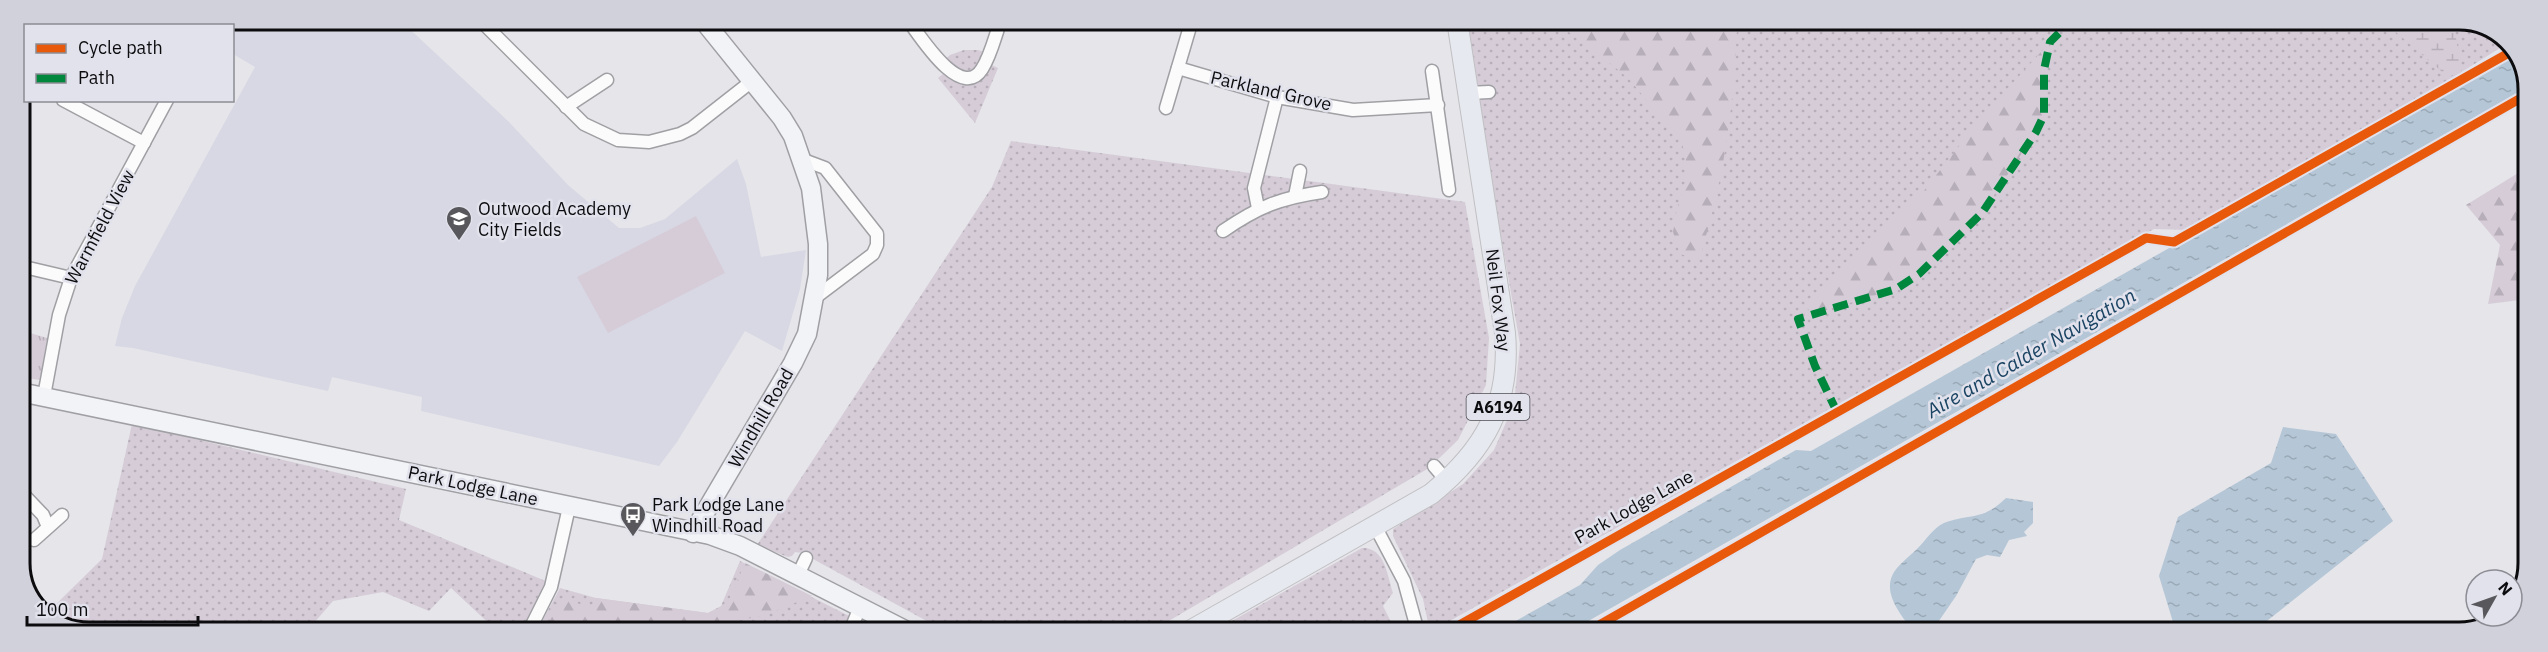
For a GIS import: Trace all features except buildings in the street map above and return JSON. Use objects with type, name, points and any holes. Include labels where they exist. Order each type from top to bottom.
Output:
[{"type":"main road","name":"Neil Fox Way","points":[[1206,622],[1431,494],[1460,469],[1485,437],[1498,407],[1506,361],[1505,333],[1459,30]]},
{"type":"street","points":[[491,30],[584,124],[601,134],[618,140],[649,142],[666,139],[692,128],[752,81]]},
{"type":"street","name":"Windhill Road","points":[[693,533],[793,363],[807,334],[816,297],[818,244],[811,188],[793,136],[782,118],[713,30]]},
{"type":"street","points":[[916,30],[948,70],[966,78],[974,77],[981,70],[997,30]]},
{"type":"street","points":[[1166,108],[1189,30]]},
{"type":"street","name":"Parkland Grove","points":[[1178,68],[1277,97],[1353,110],[1438,105]]},
{"type":"street","points":[[1432,71],[1449,190]]},
{"type":"street","points":[[566,107],[608,80]]},
{"type":"street","points":[[1468,93],[1490,92]]},
{"type":"street","points":[[1258,208],[1254,188],[1277,97]]},
{"type":"street","points":[[67,102],[144,143]]},
{"type":"street","name":"Warmfield View","points":[[44,396],[59,315],[71,278],[166,102]]},
{"type":"street","points":[[801,159],[825,168],[877,234],[877,245],[873,254],[816,297]]},
{"type":"street","points":[[1295,196],[1300,171]]},
{"type":"street","points":[[1223,231],[1258,208],[1295,196],[1322,192]]},
{"type":"street","points":[[30,268],[71,278]]},
{"type":"street","name":"Park Lodge Lane","points":[[30,394],[721,538],[889,622]]},
{"type":"street","points":[[1434,466],[1447,481]]},
{"type":"street","points":[[30,501],[43,515],[48,528]]},
{"type":"street","points":[[534,622],[552,587],[570,507]]},
{"type":"street","points":[[34,540],[62,515]]},
{"type":"street","points":[[1375,526],[1404,581],[1415,622]]},
{"type":"street","points":[[798,575],[806,558]]},
{"type":"street","points":[[853,622],[860,607]]},
{"type":"shaded area","name":"Outwood Academy City Fields","points":[[234,30],[411,30],[508,121],[568,185],[619,228],[640,228],[665,219],[737,159],[746,184],[761,257],[806,250],[800,289],[782,351],[745,331],[677,442],[659,466],[421,411],[422,397],[332,377],[328,391],[115,346],[122,318],[135,286],[255,67],[234,55]]},
{"type":"green space","points":[[1469,30],[2459,30],[2481,35],[2501,48],[2460,73],[2462,73],[2185,230],[2154,229],[1448,622],[1428,622],[1423,599],[1393,536],[1393,529],[1463,484],[1494,450],[1514,404],[1520,344],[1483,135]]},
{"type":"green space","points":[[1565,30],[1737,30],[1726,146],[1715,202],[1699,260],[1680,254],[1673,232],[1688,169],[1682,143],[1629,79],[1578,37]]},
{"type":"green space","points":[[2393,30],[2455,30],[2462,73],[2448,77]]},
{"type":"green space","points":[[2050,42],[2044,70],[2044,115],[2036,132],[1982,213],[1919,274],[1896,289],[1813,314],[1805,306],[1919,197],[1981,118]]},
{"type":"green space","points":[[964,50],[989,53],[985,62],[998,68],[975,123],[938,78],[948,70],[941,63],[950,55]]},
{"type":"green space","points":[[1011,141],[1465,202],[1489,338],[1486,385],[1458,440],[1429,468],[1167,622],[929,622],[802,553],[795,552],[788,557],[757,545],[992,187]]},
{"type":"green space","points":[[2518,173],[2518,300],[2488,304],[2500,245],[2466,205]]},
{"type":"green space","points":[[696,216],[725,273],[608,333],[577,277]]},
{"type":"green space","points":[[30,333],[47,338],[40,380],[30,378]]},
{"type":"green space","points":[[132,424],[406,489],[399,520],[548,582],[527,622],[487,622],[451,588],[429,611],[383,592],[333,601],[315,622],[89,622],[67,617],[52,608],[102,559]]},
{"type":"green space","points":[[1362,548],[1376,552],[1380,557],[1387,571],[1393,593],[1383,606],[1391,622],[1230,622]]},
{"type":"green space","points":[[740,561],[861,622],[542,622],[560,588],[596,598],[708,613],[721,606]]},
{"type":"green space","points":[[745,563],[812,596],[765,615],[732,622],[549,622],[562,599],[594,608],[596,598],[708,613],[727,604]]},
{"type":"water","name":"Aire and Calder Navigation","points":[[2507,56],[2510,60],[2516,74],[2518,93],[1587,622],[1514,622],[1580,585],[1598,565],[1620,550],[1796,450],[1811,451]]},
{"type":"water","points":[[2283,427],[2336,434],[2393,521],[2266,622],[2173,622],[2159,576],[2178,517],[2271,463]]},
{"type":"water","points":[[2006,498],[2033,502],[2033,523],[2024,532],[2027,536],[2009,540],[2000,557],[1987,555],[1976,559],[1956,596],[1938,622],[1907,622],[1890,590],[1894,572],[1940,525],[1983,513]]},
{"type":"marked path","points":[[1837,412],[1815,366],[1798,319],[1896,289],[1919,274],[1982,213],[2036,132],[2044,115],[2044,70],[2050,42],[2062,30]]},
{"type":"cycle path","points":[[1465,622],[2146,238],[2174,242],[2506,54]]},
{"type":"cycle path","points":[[1604,622],[2518,100]]},
{"type":"place","name":"Outwood Academy City Fields","points":[[459,242]]},
{"type":"place","name":"Park Lodge Lane Windhill Road","points":[[633,538]]}]
